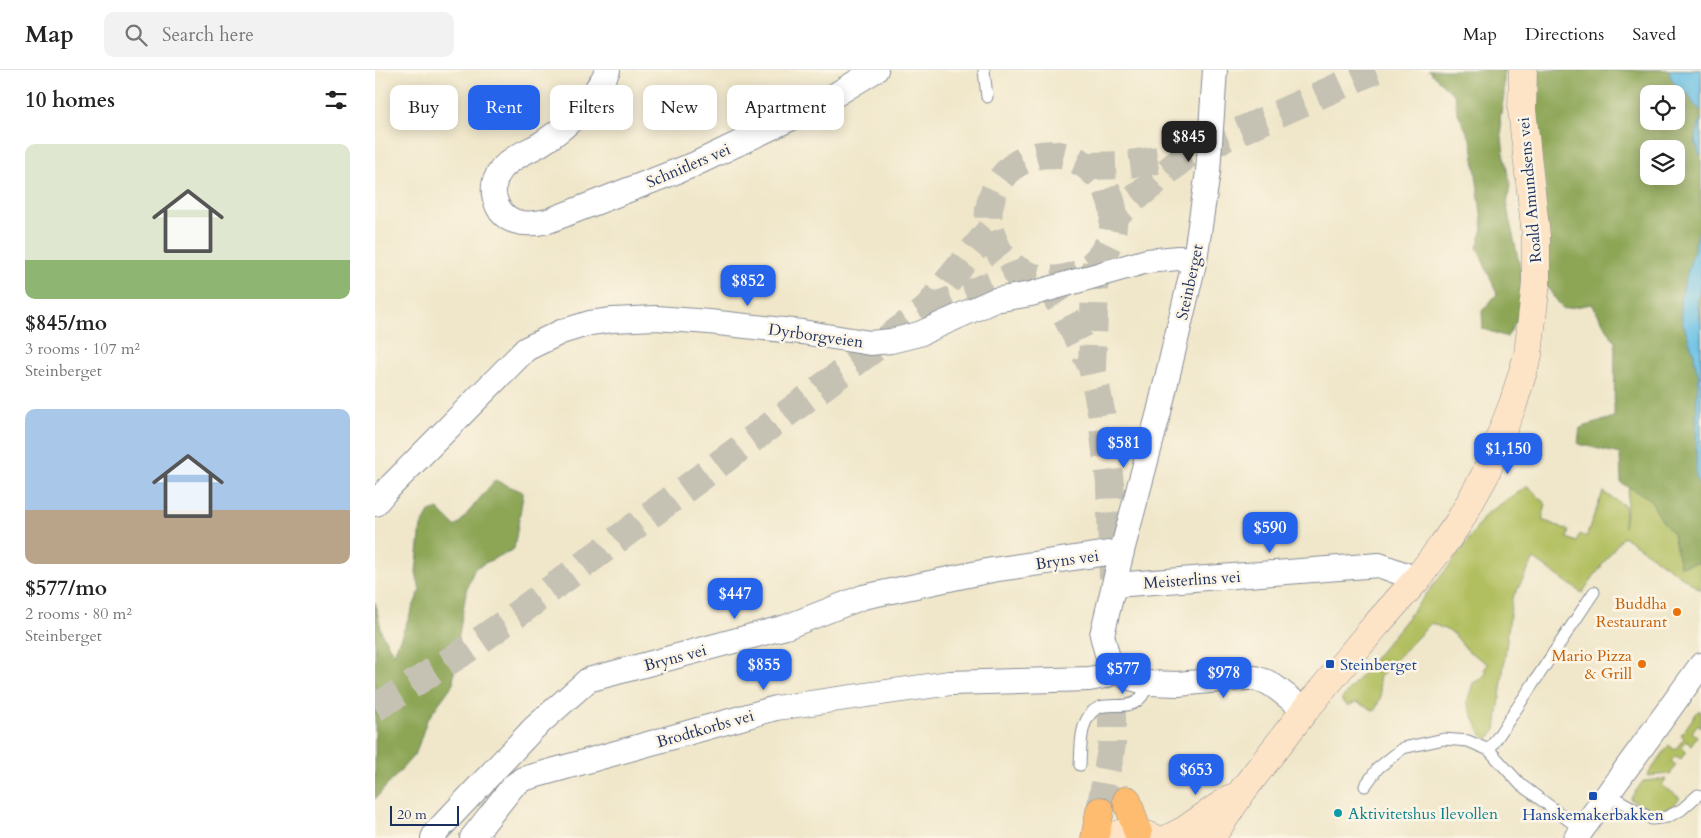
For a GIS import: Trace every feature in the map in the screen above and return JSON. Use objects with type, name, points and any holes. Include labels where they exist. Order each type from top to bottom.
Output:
[{"type":"highway","points":[[1127,800],[1146,836]]},
{"type":"highway","points":[[1095,838],[1100,810]]},
{"type":"street","name":"Schnitlers vei","points":[[608,70],[583,109],[559,132],[510,161],[501,169],[493,188],[496,205],[500,213],[519,223],[534,224],[548,221],[693,165],[817,106],[876,70]]},
{"type":"street","name":"Steinberget","points":[[1116,670],[1108,658],[1102,636],[1122,551],[1159,412],[1195,259],[1208,172],[1215,70]]},
{"type":"street","name":"Roald Amundsens vei","points":[[1211,838],[1243,790],[1305,710],[1417,579],[1459,522],[1485,475],[1513,404],[1528,355],[1536,283],[1536,236],[1522,110],[1523,70]]},
{"type":"street","name":"Dyrborgveien","points":[[375,504],[526,349],[561,332],[590,323],[656,318],[802,332],[853,341],[877,343],[919,334],[995,300],[1031,294],[1147,261],[1178,258],[1195,259]]},
{"type":"street","name":"Bryns vei","points":[[433,838],[436,832],[534,728],[588,680],[786,627],[863,597],[992,570],[1122,551]]},
{"type":"street","name":"Meisterlins vei","points":[[1114,585],[1379,565],[1417,579]]},
{"type":"street","points":[[1579,834],[1701,665]]},
{"type":"street","points":[[1116,670],[1127,677],[1148,683],[1177,684],[1255,678],[1275,687],[1305,710]]},
{"type":"street","name":"Brodtkorbs vei","points":[[471,838],[513,786],[523,779],[775,708],[950,684],[1089,680],[1105,676],[1116,670]]},
{"type":"street","name":"Roald Amundsens vei","points":[[1169,838],[1185,830],[1243,790]]},
{"type":"street","points":[[1109,838],[1123,833],[1146,836]]},
{"type":"lane","points":[[984,70],[987,97]]},
{"type":"lane","points":[[1489,750],[1594,592]]},
{"type":"lane","points":[[1080,765],[1084,726],[1091,713],[1097,708],[1106,706],[1133,704],[1140,700],[1148,683]]},
{"type":"lane","points":[[1365,786],[1378,768],[1403,748],[1445,739],[1468,741],[1489,750],[1521,785],[1579,834]]},
{"type":"lane","points":[[1607,794],[1652,819],[1667,817],[1681,810],[1697,795]]},
{"type":"green space","points":[[1428,70],[1504,70],[1504,95],[1500,118],[1504,156],[1510,184],[1507,207],[1522,277],[1522,311],[1507,337],[1483,329],[1482,311],[1497,294],[1477,247],[1483,229],[1472,143],[1457,111],[1455,96]]},
{"type":"green space","points":[[1528,70],[1701,70],[1701,556],[1699,563],[1680,566],[1673,534],[1661,519],[1649,498],[1621,483],[1620,454],[1578,444],[1580,428],[1614,417],[1615,342],[1592,304],[1563,309],[1547,287]]},
{"type":"green space","points":[[1536,70],[1701,70],[1701,590],[1623,536],[1582,593],[1534,559],[1512,599],[1496,730],[1487,740],[1480,733],[1467,702],[1473,683],[1482,678],[1487,672],[1484,670],[1488,664],[1468,651],[1453,633],[1431,623],[1379,678],[1381,696],[1375,711],[1356,702],[1348,706],[1341,700],[1461,551],[1486,514],[1528,486],[1546,504],[1542,520],[1569,530],[1567,538],[1576,542],[1579,534],[1586,537],[1603,492],[1625,506],[1624,527],[1633,451],[1622,284],[1553,297],[1550,225]]},
{"type":"green space","points":[[495,480],[523,492],[514,549],[475,568],[467,587],[456,652],[453,684],[427,720],[416,753],[375,799],[375,602],[382,634],[394,654],[420,590],[416,572],[421,526],[429,512],[438,509],[456,527]]},
{"type":"green space","points":[[1698,711],[1701,711],[1701,728],[1697,725],[1692,732],[1697,736],[1691,745],[1686,741],[1681,747],[1686,751],[1681,759],[1676,756],[1671,761],[1676,765],[1670,774],[1647,776],[1669,745],[1675,750],[1684,738],[1681,735]]},
{"type":"green space","points":[[1666,779],[1662,785],[1680,798],[1668,808],[1662,810],[1650,809],[1630,799],[1643,781]]},
{"type":"water","points":[[1669,70],[1701,70],[1701,111],[1685,92],[1685,85],[1676,85],[1671,78]]},
{"type":"water","points":[[1701,118],[1701,155],[1699,154],[1696,142]]},
{"type":"water","points":[[1701,225],[1701,280],[1697,302],[1701,325],[1701,490],[1696,476],[1699,376],[1694,354],[1682,320],[1680,300]]},
{"type":"tunnel","points":[[1114,216],[1108,192],[1095,173],[1078,161],[1058,155],[1037,155],[1018,163],[1002,178],[991,200],[988,221],[1001,255],[1007,262],[1024,273],[1037,278],[1052,279],[1066,278],[1079,273],[1091,266],[1109,242],[1114,216],[1187,155],[1375,70]]},
{"type":"tunnel","points":[[1088,166],[1122,165],[1186,156]]},
{"type":"tunnel","points":[[375,708],[459,655],[509,620],[926,310],[990,230]]},
{"type":"tunnel","points":[[1096,262],[1092,367],[1101,411],[1110,483],[1113,578]]},
{"type":"tunnel","points":[[926,310],[1022,273]]},
{"type":"tunnel","points":[[1045,280],[1060,304],[1091,365]]},
{"type":"tunnel","points":[[1100,811],[1112,744],[1112,648]]},
{"type":"place","name":"Buddha Restaurant","points":[[1677,612]]},
{"type":"place","name":"Steinberget","points":[[1330,664]]},
{"type":"place","name":"Mario Pizza & Grill","points":[[1642,664]]},
{"type":"place","name":"Hanskemakerbakken","points":[[1593,796]]},
{"type":"place","name":"Aktivitetshus Ilevollen","points":[[1338,813]]}]
